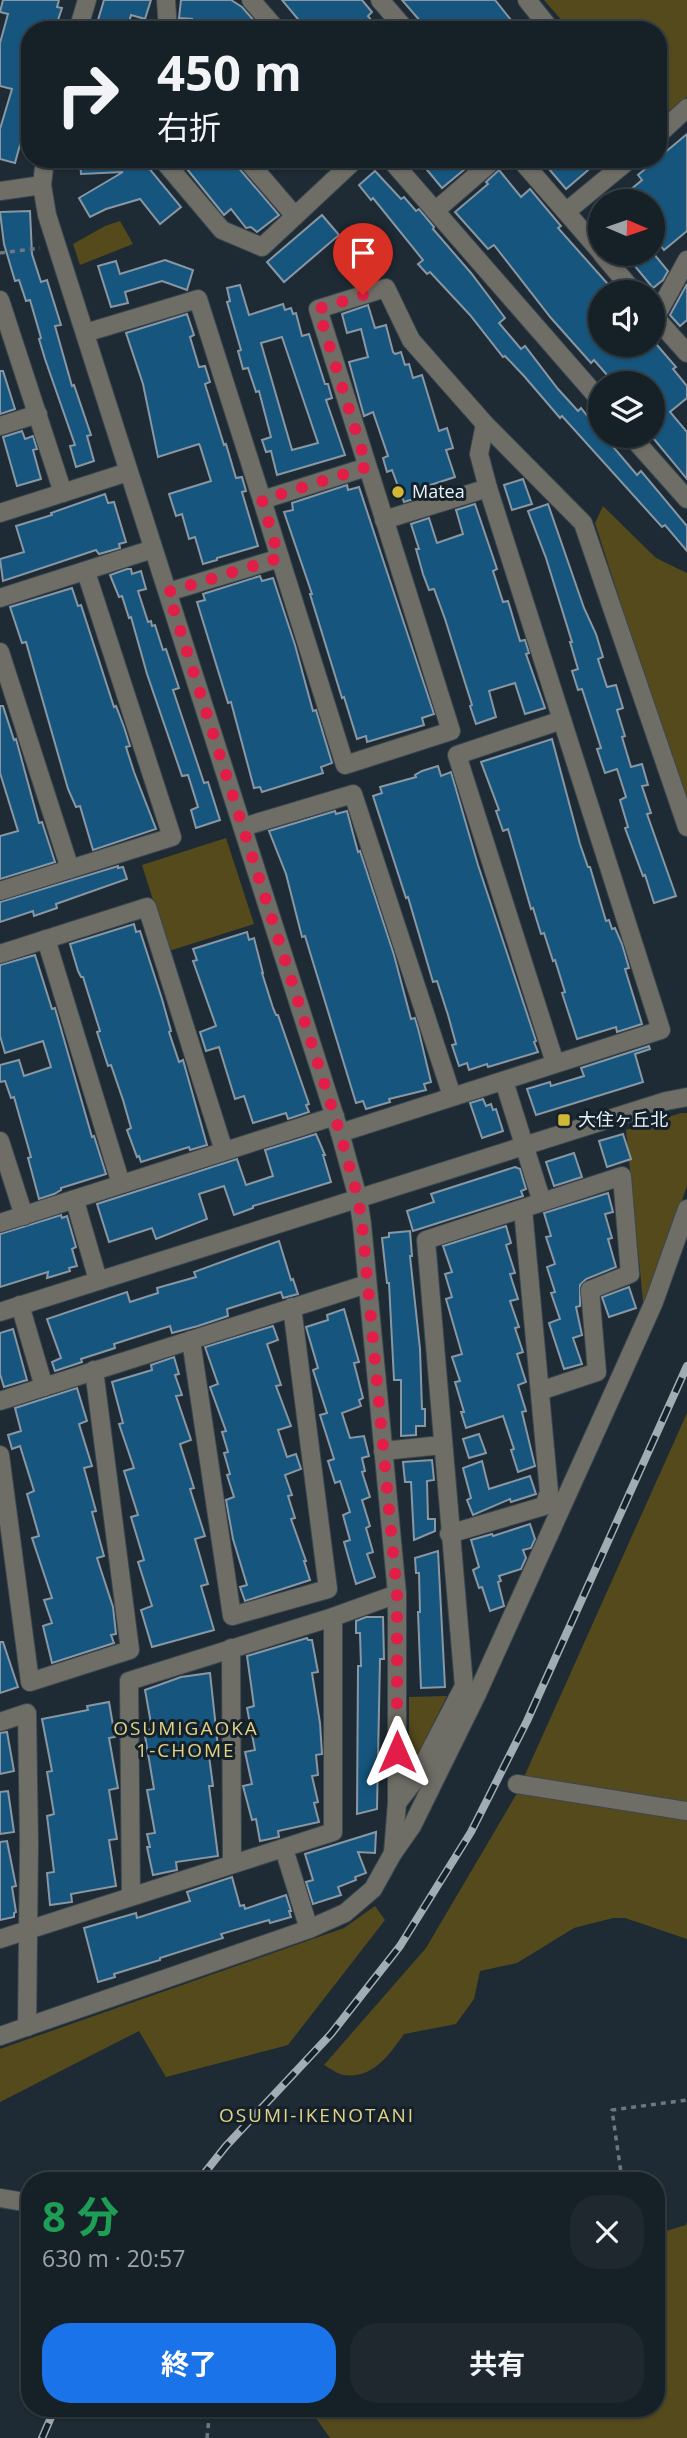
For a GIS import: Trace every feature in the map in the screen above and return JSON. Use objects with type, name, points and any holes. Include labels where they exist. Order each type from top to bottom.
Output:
[{"type":"street","points":[[81,21],[87,0]]},
{"type":"street","points":[[166,0],[167,21]]},
{"type":"street","points":[[251,0],[269,21]]},
{"type":"street","points":[[527,0],[544,21]]},
{"type":"street","points":[[383,1],[399,21]]},
{"type":"street","points":[[667,127],[687,108]]},
{"type":"street","points":[[44,168],[42,185],[47,215],[338,1124],[358,1198],[397,1594],[397,1803],[393,1853]]},
{"type":"street","points":[[170,168],[222,230],[262,247],[346,168]]},
{"type":"street","points":[[254,168],[295,216]]},
{"type":"street","points":[[398,168],[588,386]]},
{"type":"street","points":[[435,211],[485,168]]},
{"type":"street","points":[[528,168],[588,236]]},
{"type":"street","points":[[567,211],[618,168]]},
{"type":"street","points":[[0,191],[42,185]]},
{"type":"street","points":[[665,297],[687,260]]},
{"type":"street","points":[[613,266],[624,280]]},
{"type":"street","points":[[85,333],[198,299],[345,765],[451,731],[318,309],[386,288],[411,340],[485,424],[583,523],[687,827]]},
{"type":"street","points":[[0,300],[62,493]]},
{"type":"street","points":[[665,328],[687,353]]},
{"type":"street","points":[[0,426],[38,414]]},
{"type":"street","points":[[0,1223],[224,1152],[452,1096],[662,1030],[488,488],[479,454],[485,424]]},
{"type":"street","points":[[642,448],[687,499]]},
{"type":"street","points":[[262,500],[367,467]]},
{"type":"street","points":[[0,513],[128,472]]},
{"type":"street","points":[[384,520],[488,488]]},
{"type":"street","points":[[0,598],[153,549]]},
{"type":"street","points":[[168,592],[279,558]]},
{"type":"street","points":[[0,891],[172,837],[86,572]]},
{"type":"street","points":[[0,652],[70,869]]},
{"type":"street","points":[[555,1063],[457,755],[562,720]]},
{"type":"street","points":[[243,827],[353,794],[452,1096]]},
{"type":"street","points":[[0,954],[147,907],[224,1152]]},
{"type":"street","points":[[46,939],[121,1184]]},
{"type":"street","points":[[504,1081],[542,1202]]},
{"type":"street","points":[[0,1312],[525,1144],[687,1097]]},
{"type":"street","points":[[0,1141],[24,1216]]},
{"type":"street","points":[[397,1803],[415,1780],[464,1686],[426,1240],[622,1176],[630,1275],[590,1290],[597,1372],[540,1391]]},
{"type":"street","points":[[75,1200],[98,1280]]},
{"type":"street","points":[[449,1534],[544,1506],[549,1492],[523,1209]]},
{"type":"street","points":[[0,2036],[309,1929],[345,1913],[373,1889],[412,1826],[477,1694],[648,1315],[687,1209]]},
{"type":"street","points":[[0,1401],[368,1284]]},
{"type":"street","points":[[20,1306],[44,1387]]},
{"type":"street","points":[[191,1340],[232,1616],[328,1588],[292,1307]]},
{"type":"street","points":[[0,1455],[30,1682],[130,1650],[94,1370]]},
{"type":"street","points":[[383,1451],[442,1445]]},
{"type":"street","points":[[131,1896],[129,1681],[333,1617],[397,1594]]},
{"type":"street","points":[[0,1939],[333,1832],[333,1617]]},
{"type":"street","points":[[231,1648],[232,1864]]},
{"type":"street","points":[[0,1722],[27,1713],[27,2027]]},
{"type":"street","points":[[517,1784],[687,1811]]},
{"type":"street","points":[[284,1849],[309,1929]]},
{"type":"street","points":[[0,2198],[21,2202]]},
{"type":"path","points":[[0,253],[45,247]]},
{"type":"path","points":[[621,2172],[612,2110],[687,2100]]},
{"type":"path","points":[[207,2438],[209,2417]]},
{"type":"shaded area","points":[[544,0],[687,0],[687,97],[667,114],[667,21],[562,21]]},
{"type":"shaded area","points":[[120,221],[133,244],[80,265],[73,244],[105,226]]},
{"type":"shaded area","points":[[603,506],[656,558],[687,573],[687,805],[595,523]]},
{"type":"shaded area","points":[[226,838],[254,924],[169,951],[142,865]]},
{"type":"shaded area","points":[[687,1113],[687,1186],[644,1311],[626,1130]]},
{"type":"shaded area","points":[[687,1413],[687,1939],[625,1918],[613,1918],[574,1928],[517,1963],[480,1971],[474,1999],[456,2024],[404,2034],[379,2064],[364,2073],[344,2075],[336,2072],[324,2065],[426,1948],[516,1795]]},
{"type":"shaded area","points":[[447,1696],[418,1754],[409,1747],[409,1697]]},
{"type":"shaded area","points":[[375,1906],[385,1920],[288,2045],[166,2077],[139,2031],[0,2102],[0,2049],[344,1928]]},
{"type":"shaded area","points":[[687,2222],[687,2438],[330,2438],[315,2417],[665,2417],[665,2231],[686,2225]]},
{"type":"building","points":[[3,0],[59,0],[57,7],[62,8],[58,21],[21,21],[21,141],[15,163],[0,159],[0,129],[12,89],[0,86],[0,43],[8,14],[0,12]]},
{"type":"building","points":[[104,0],[151,0],[145,19],[131,15],[129,21],[98,21]]},
{"type":"building","points":[[181,0],[231,0],[242,7],[254,21],[192,21],[179,18]]},
{"type":"building","points":[[282,0],[362,0],[372,12],[368,16],[372,21],[300,21]]},
{"type":"building","points":[[402,0],[495,0],[512,21],[420,21]]},
{"type":"building","points":[[687,134],[687,231],[665,249],[665,189],[631,189],[642,180],[638,175],[646,168],[667,168],[667,151]]},
{"type":"building","points":[[81,168],[149,168],[181,207],[160,224],[140,199],[106,209],[90,217],[79,198],[123,172],[81,174]]},
{"type":"building","points":[[239,168],[279,215],[257,232],[251,227],[246,228],[231,209],[224,215],[187,169]]},
{"type":"building","points":[[425,168],[466,168],[442,188]]},
{"type":"building","points":[[550,168],[590,168],[566,189]]},
{"type":"building","points":[[499,170],[521,197],[530,189],[561,226],[558,228],[588,262],[588,266],[592,266],[604,280],[588,280],[588,357],[665,357],[665,354],[676,367],[673,369],[687,386],[687,398],[670,412],[687,432],[687,479],[661,448],[665,448],[665,371],[604,371],[594,360],[591,363],[551,318],[494,245],[488,249],[455,212],[488,184],[486,182]]},
{"type":"building","points":[[375,171],[401,199],[404,197],[416,211],[419,209],[505,318],[499,323],[521,349],[525,346],[578,411],[581,408],[588,417],[588,445],[562,416],[560,418],[505,356],[503,357],[470,315],[430,272],[427,274],[418,264],[423,260],[373,198],[371,200],[359,185]]},
{"type":"building","points":[[30,211],[32,254],[41,282],[47,280],[61,325],[55,326],[72,386],[74,385],[91,435],[87,436],[94,461],[76,467],[70,446],[75,445],[45,359],[30,300],[26,301],[19,280],[15,281],[4,244],[0,212]]},
{"type":"building","points":[[322,215],[339,235],[284,282],[267,262]]},
{"type":"building","points":[[165,260],[193,270],[187,290],[162,281],[125,292],[128,303],[111,307],[98,266],[116,261],[120,274]]},
{"type":"building","points":[[635,266],[664,266],[668,271],[663,280],[646,280]]},
{"type":"building","points":[[687,284],[687,320],[680,326],[670,315]]},
{"type":"building","points":[[240,285],[249,315],[283,304],[285,310],[291,308],[293,314],[296,313],[302,336],[309,334],[325,384],[328,384],[332,398],[326,400],[345,455],[277,475],[271,451],[266,452],[262,440],[271,437],[259,391],[256,392],[248,368],[243,369],[238,351],[241,350],[227,302],[230,301],[227,288]],"holes":[[[282,337],[318,443],[292,450],[261,343]]]},
{"type":"building","points":[[368,305],[375,328],[386,325],[393,352],[401,352],[405,365],[409,364],[413,378],[422,375],[439,431],[447,428],[453,448],[446,450],[455,477],[418,489],[420,497],[404,502],[392,470],[387,472],[383,458],[388,456],[373,412],[364,416],[349,362],[368,357],[361,329],[347,333],[342,314]]},
{"type":"building","points":[[187,314],[194,335],[190,337],[199,367],[205,366],[210,382],[205,384],[224,445],[226,444],[236,478],[242,477],[246,491],[242,492],[258,546],[203,564],[195,537],[189,539],[182,514],[176,516],[169,494],[211,481],[200,446],[199,444],[158,457],[143,384],[126,333]]},
{"type":"building","points":[[0,371],[3,371],[15,409],[0,414]]},
{"type":"building","points":[[22,431],[25,439],[33,436],[37,449],[33,450],[41,479],[17,486],[3,437]]},
{"type":"building","points":[[591,448],[614,448],[637,475],[641,471],[687,526],[687,551],[665,525],[662,527]]},
{"type":"building","points":[[523,479],[532,504],[512,510],[504,485]]},
{"type":"building","points":[[347,485],[348,490],[359,487],[434,714],[422,718],[424,725],[367,742],[366,736],[357,739],[344,697],[342,698],[312,594],[284,512],[293,510],[292,503]]},
{"type":"building","points":[[105,494],[108,503],[114,502],[126,542],[119,544],[120,548],[99,554],[96,550],[3,581],[0,559],[24,552],[16,526]]},
{"type":"building","points":[[475,504],[497,569],[493,571],[503,602],[508,601],[520,641],[525,640],[529,653],[526,654],[545,708],[525,714],[515,683],[489,691],[496,717],[476,724],[445,619],[434,589],[429,590],[423,574],[411,524],[429,518],[437,543],[463,534],[456,510]]},
{"type":"building","points":[[548,504],[584,608],[596,634],[603,657],[598,659],[607,687],[616,685],[623,708],[617,710],[631,767],[642,764],[648,785],[642,786],[651,813],[647,814],[676,896],[654,903],[625,828],[628,827],[620,800],[626,797],[617,769],[605,773],[597,749],[601,748],[582,689],[578,690],[572,671],[578,669],[572,642],[528,511]]},
{"type":"building","points":[[131,569],[132,574],[141,571],[146,589],[138,591],[148,622],[151,621],[152,626],[155,625],[163,650],[166,649],[179,688],[173,690],[204,783],[208,782],[220,820],[196,828],[191,810],[198,807],[188,775],[182,776],[147,674],[131,617],[129,618],[122,596],[119,597],[110,575]]},
{"type":"building","points":[[260,576],[262,581],[273,578],[313,711],[316,710],[332,763],[321,767],[323,773],[262,792],[260,787],[254,788],[231,702],[228,703],[197,602],[205,600],[203,594]]},
{"type":"building","points":[[72,588],[78,606],[81,605],[114,707],[116,706],[124,727],[130,746],[126,747],[156,829],[93,850],[80,806],[76,807],[68,789],[26,642],[22,643],[10,607]]},
{"type":"building","points":[[0,706],[3,706],[14,740],[16,739],[39,823],[42,822],[55,862],[0,879],[0,836],[18,831],[0,773]]},
{"type":"building","points":[[552,739],[580,844],[590,867],[606,921],[609,920],[612,929],[615,928],[622,944],[629,968],[625,969],[642,1024],[617,1032],[616,1027],[577,1039],[562,993],[565,992],[555,960],[553,961],[544,933],[541,934],[533,908],[531,909],[508,829],[503,831],[496,811],[499,810],[481,762]]},
{"type":"building","points":[[438,766],[441,776],[451,772],[538,1052],[469,1070],[467,1063],[459,1066],[452,1045],[456,1044],[448,1015],[437,981],[433,982],[408,897],[406,898],[373,796],[382,793],[380,787],[416,777],[415,775],[422,771]]},
{"type":"building","points":[[335,811],[336,814],[347,811],[358,852],[360,851],[394,955],[411,1019],[415,1018],[431,1082],[424,1084],[426,1090],[389,1099],[390,1102],[366,1109],[363,1101],[356,1103],[305,936],[302,937],[286,874],[269,831]]},
{"type":"building","points":[[118,866],[123,867],[127,879],[56,904],[57,908],[34,916],[33,911],[0,922],[0,902]]},
{"type":"building","points":[[134,924],[136,932],[140,931],[179,1062],[183,1060],[207,1145],[190,1150],[189,1147],[141,1162],[127,1130],[131,1128],[123,1100],[111,1065],[108,1066],[97,1032],[100,1031],[70,944]]},
{"type":"building","points":[[247,932],[249,940],[254,938],[273,1008],[278,1015],[309,1104],[306,1105],[309,1112],[288,1119],[286,1113],[253,1123],[244,1096],[235,1099],[219,1047],[206,1051],[200,1032],[216,1026],[193,961],[197,960],[193,949]]},
{"type":"building","points":[[35,955],[52,1009],[55,1008],[92,1137],[94,1136],[106,1174],[61,1188],[54,1194],[39,1199],[28,1158],[31,1157],[14,1097],[11,1098],[5,1081],[0,1082],[0,1065],[19,1060],[24,1076],[51,1067],[43,1041],[5,1053],[0,1036],[0,965]]},
{"type":"building","points":[[649,1046],[650,1049],[635,1054],[643,1082],[536,1115],[527,1089],[550,1082],[551,1086],[584,1076],[581,1068]]},
{"type":"building","points":[[483,1099],[486,1106],[491,1104],[493,1110],[496,1109],[503,1131],[482,1138],[470,1103]]},
{"type":"building","points":[[316,1134],[325,1155],[331,1182],[253,1206],[234,1215],[224,1186],[199,1194],[207,1219],[156,1239],[152,1228],[109,1242],[97,1204],[237,1159],[246,1185],[273,1176],[265,1150]]},
{"type":"building","points":[[623,1134],[631,1159],[607,1167],[599,1141]]},
{"type":"building","points":[[574,1153],[582,1177],[554,1186],[546,1162]]},
{"type":"building","points":[[515,1167],[520,1169],[526,1189],[521,1191],[523,1196],[413,1231],[407,1211],[434,1202],[431,1194]]},
{"type":"building","points":[[608,1193],[613,1212],[605,1214],[612,1238],[608,1239],[616,1267],[586,1279],[580,1285],[580,1306],[576,1307],[582,1335],[573,1338],[582,1364],[564,1369],[549,1323],[560,1319],[551,1293],[555,1292],[547,1267],[555,1264],[546,1237],[551,1236],[544,1213]]},
{"type":"building","points":[[61,1215],[62,1218],[67,1216],[76,1247],[72,1249],[77,1266],[47,1278],[48,1272],[0,1287],[0,1234]]},
{"type":"building","points":[[506,1226],[511,1243],[506,1245],[515,1273],[510,1274],[518,1299],[510,1301],[519,1327],[515,1328],[523,1352],[517,1354],[526,1382],[518,1385],[526,1411],[522,1412],[535,1466],[518,1472],[503,1416],[466,1428],[455,1382],[460,1381],[452,1357],[462,1354],[446,1299],[452,1297],[445,1274],[452,1272],[443,1246]]},
{"type":"building","points":[[410,1231],[425,1426],[416,1426],[416,1435],[401,1436],[401,1380],[394,1380],[389,1283],[382,1238],[389,1237],[389,1233]]},
{"type":"building","points":[[279,1241],[298,1294],[283,1298],[281,1292],[227,1309],[228,1316],[172,1333],[170,1326],[114,1344],[115,1348],[55,1371],[52,1362],[61,1358],[47,1319],[127,1292],[130,1302],[158,1293],[157,1288],[196,1277],[194,1272]]},
{"type":"building","points":[[629,1287],[636,1308],[609,1317],[602,1297]]},
{"type":"building","points":[[344,1309],[359,1362],[354,1363],[363,1398],[359,1400],[361,1406],[342,1413],[350,1438],[364,1436],[369,1456],[362,1458],[365,1471],[362,1472],[370,1497],[362,1500],[370,1526],[366,1528],[373,1552],[367,1554],[375,1577],[356,1584],[344,1542],[350,1540],[343,1515],[350,1512],[340,1481],[335,1483],[328,1461],[334,1459],[320,1415],[327,1413],[313,1370],[318,1368],[306,1327],[328,1320],[327,1315]]},
{"type":"building","points":[[273,1326],[278,1340],[267,1344],[281,1385],[276,1386],[291,1426],[278,1430],[287,1457],[296,1454],[301,1469],[285,1475],[292,1495],[288,1496],[295,1518],[291,1519],[310,1580],[245,1601],[240,1587],[247,1585],[233,1539],[226,1500],[234,1497],[224,1453],[228,1452],[222,1432],[226,1431],[210,1387],[218,1384],[205,1347]]},
{"type":"building","points":[[13,1329],[27,1380],[4,1387],[0,1374],[0,1333]]},
{"type":"building","points":[[174,1357],[179,1374],[175,1375],[182,1395],[176,1396],[191,1440],[180,1444],[194,1488],[190,1489],[205,1536],[195,1539],[208,1584],[201,1586],[214,1630],[152,1647],[141,1610],[152,1606],[138,1562],[144,1560],[131,1517],[138,1515],[124,1471],[134,1468],[119,1424],[123,1423],[112,1382],[152,1370],[151,1365]]},
{"type":"building","points":[[77,1388],[87,1421],[79,1424],[92,1466],[84,1468],[96,1511],[92,1512],[104,1556],[97,1558],[113,1607],[116,1634],[111,1635],[114,1643],[52,1663],[43,1626],[52,1623],[44,1600],[52,1598],[32,1538],[39,1536],[27,1494],[34,1491],[20,1446],[12,1449],[8,1435],[21,1431],[15,1408]]},
{"type":"building","points":[[479,1434],[486,1453],[469,1458],[463,1439]]},
{"type":"building","points":[[432,1460],[434,1480],[427,1481],[428,1519],[435,1519],[435,1531],[414,1540],[411,1482],[405,1482],[403,1462]]},
{"type":"building","points":[[482,1461],[489,1489],[530,1476],[536,1494],[511,1502],[510,1499],[473,1515],[467,1500],[471,1498],[463,1468]]},
{"type":"building","points":[[530,1524],[535,1539],[531,1548],[523,1550],[526,1558],[521,1569],[499,1576],[504,1606],[490,1611],[473,1570],[479,1567],[471,1540]]},
{"type":"building","points":[[438,1551],[445,1687],[421,1688],[419,1573],[416,1573],[415,1558]]},
{"type":"building","points":[[366,1617],[383,1617],[384,1659],[380,1659],[377,1809],[357,1814],[358,1666],[361,1666],[360,1633],[356,1633],[356,1621]]},
{"type":"building","points":[[307,1638],[312,1640],[318,1672],[312,1673],[322,1754],[316,1755],[318,1775],[312,1776],[319,1822],[278,1831],[279,1837],[260,1841],[256,1819],[252,1820],[243,1786],[252,1784],[245,1752],[255,1750],[247,1708],[254,1706],[247,1656]]},
{"type":"building","points":[[0,1642],[3,1642],[18,1687],[0,1693]]},
{"type":"building","points":[[210,1673],[218,1747],[214,1748],[215,1756],[209,1756],[213,1786],[209,1786],[218,1856],[176,1862],[177,1870],[153,1875],[147,1834],[155,1833],[147,1790],[154,1789],[144,1730],[152,1729],[145,1690],[181,1677]]},
{"type":"building","points":[[109,1702],[115,1737],[109,1738],[118,1788],[109,1790],[117,1839],[109,1840],[116,1886],[71,1894],[72,1902],[50,1905],[47,1873],[54,1872],[47,1816],[54,1814],[47,1772],[52,1771],[42,1719],[88,1710],[87,1706]]},
{"type":"building","points":[[7,1732],[14,1771],[0,1774],[0,1733]]},
{"type":"building","points":[[8,1791],[14,1832],[0,1834],[0,1792]]},
{"type":"building","points":[[376,1832],[375,1853],[358,1852],[366,1873],[338,1887],[341,1895],[313,1904],[306,1882],[313,1880],[305,1854]]},
{"type":"building","points":[[7,1841],[16,1886],[12,1887],[16,1912],[14,1917],[0,1920],[0,1842]]},
{"type":"building","points":[[232,1877],[240,1906],[244,1905],[245,1909],[286,1895],[291,1917],[270,1923],[269,1920],[221,1934],[223,1938],[114,1974],[115,1977],[98,1982],[84,1928],[136,1913],[137,1918],[190,1901],[187,1892]]},
{"type":"railway","points":[[205,2172],[226,2146],[331,2034],[400,1946],[471,1832],[527,1721],[687,1366]]},
{"type":"railway","points":[[42,2438],[51,2417]]},
{"type":"place","name":"Matea","points":[[398,492]]},
{"type":"place","name":"大住ヶ丘北","points":[[564,1120]]},
{"type":"district","name":"OSUMIGAOKA 1-CHOME","points":[[186,1739]]},
{"type":"district","name":"OSUMI-IKENOTANI","points":[[317,2115]]},
{"type":"route","points":[[363,295],[318,309],[367,467],[262,500],[279,558],[168,592],[340,1133],[358,1198],[397,1594],[397,1752]]}]
